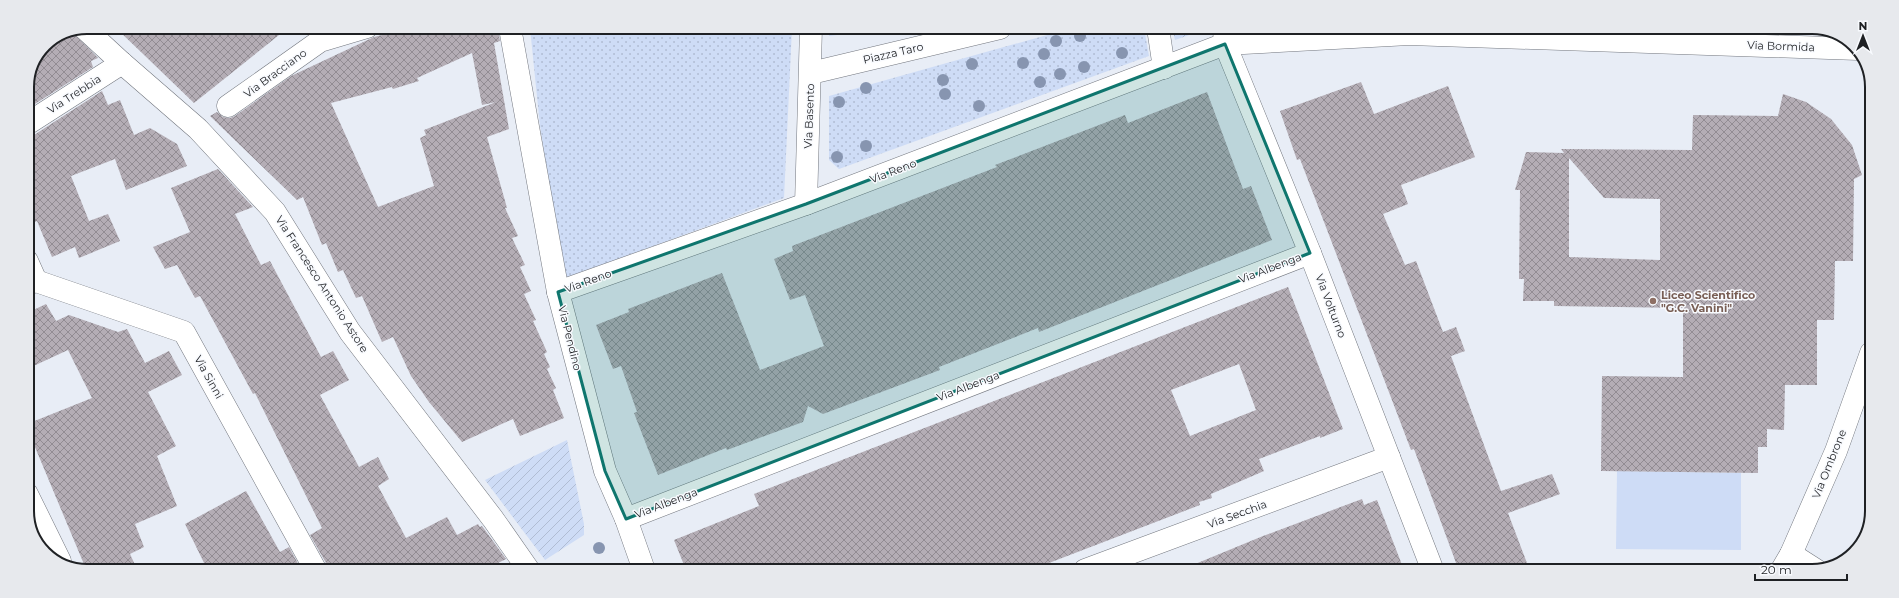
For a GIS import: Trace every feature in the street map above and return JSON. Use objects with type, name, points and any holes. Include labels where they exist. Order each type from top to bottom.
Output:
[{"type":"street","name":"Via Francesco Antonio Astore","points":[[90,34],[122,64],[198,129],[275,212],[350,332],[488,513],[524,564]]},
{"type":"street","name":"Via Bracciano","points":[[228,106],[316,34]]},
{"type":"street","name":"Via Pendino","points":[[511,34],[558,292],[605,471],[626,519],[642,564]]},
{"type":"street","name":"Via Basento","points":[[806,204],[811,34]]},
{"type":"street","name":"Piazza Taro","points":[[811,73],[975,34]]},
{"type":"street","points":[[1159,34],[1164,68]]},
{"type":"street","name":"Via Bormida","points":[[1225,36],[1408,34],[1843,48]]},
{"type":"street","name":"Via Reno","points":[[558,292],[806,204],[1164,68],[1225,36]]},
{"type":"street","name":"Via Volturno","points":[[1225,36],[1431,564]]},
{"type":"street","name":"Via Trebbia","points":[[34,120],[122,64]]},
{"type":"street","name":"Via Albenga","points":[[626,519],[1310,253]]},
{"type":"street","name":"Via Sinni","points":[[34,283],[184,332],[312,564]]},
{"type":"street","name":"Via Ombrone","points":[[1786,563],[1836,451],[1865,370]]},
{"type":"street","name":"Via Secchia","points":[[1101,564],[1389,457]]},
{"type":"street","points":[[34,508],[57,554]]},
{"type":"highlighted area","points":[[1225,44],[1310,253],[626,519],[605,471],[558,292],[806,204]]},
{"type":"shaded area","points":[[531,34],[792,34],[784,198],[564,279],[540,126]]},
{"type":"shaded area","points":[[829,34],[846,34],[829,36]]},
{"type":"shaded area","points":[[1051,34],[1145,34],[1149,56],[839,169],[829,160],[829,96]]},
{"type":"shaded area","points":[[1174,34],[1192,34],[1175,40]]},
{"type":"shaded area","points":[[567,440],[584,524],[584,535],[545,560],[485,480]]},
{"type":"shaded area","points":[[1617,471],[1741,473],[1741,550],[1616,549]]},
{"type":"building","points":[[122,34],[280,34],[194,103]]},
{"type":"building","points":[[386,34],[499,34],[500,41],[494,43],[509,129],[487,137],[507,208],[505,208],[518,236],[512,238],[525,265],[520,267],[531,291],[524,294],[536,320],[533,321],[547,352],[544,354],[550,367],[547,369],[556,388],[553,390],[564,418],[520,436],[513,419],[462,442],[429,402],[411,376],[393,337],[382,342],[362,296],[356,298],[343,270],[338,272],[326,243],[322,245],[303,197],[297,200],[210,116],[217,112],[223,117],[230,118],[235,116],[291,76],[374,37]],"holes":[[[472,53],[482,105],[496,102],[424,130],[426,135],[420,138],[434,186],[378,207],[331,103],[392,87],[393,89],[419,81],[417,78]]]},
{"type":"building","points":[[75,35],[98,58],[91,61],[93,67],[34,105],[35,77],[38,67],[43,58],[58,43]]},
{"type":"building","points":[[1361,82],[1374,114],[1448,86],[1475,157],[1401,185],[1408,204],[1383,214],[1405,265],[1416,261],[1443,332],[1456,327],[1465,351],[1451,356],[1501,491],[1552,474],[1560,494],[1508,513],[1527,564],[1456,564],[1414,449],[1411,450],[1300,159],[1297,160],[1280,111]]},
{"type":"building","points":[[102,91],[108,105],[120,100],[134,135],[150,128],[177,144],[187,166],[126,190],[115,159],[71,176],[89,221],[108,214],[120,241],[79,258],[75,247],[52,257],[37,221],[34,222],[34,135]]},
{"type":"building","points":[[1207,92],[1243,189],[1251,186],[1272,240],[1039,332],[1038,328],[939,367],[940,370],[823,414],[808,406],[803,422],[727,450],[726,448],[658,475],[634,413],[637,412],[621,366],[613,369],[596,325],[629,312],[628,309],[722,273],[760,370],[824,346],[805,295],[790,300],[774,259],[793,251],[792,246],[997,167],[995,165],[1125,115],[1128,123]]},
{"type":"building","points":[[1783,94],[1806,102],[1831,119],[1852,145],[1862,175],[1854,179],[1853,261],[1835,261],[1834,320],[1817,320],[1817,385],[1785,385],[1784,430],[1767,429],[1767,447],[1758,447],[1758,473],[1601,471],[1602,376],[1683,377],[1683,308],[1554,306],[1554,301],[1523,301],[1524,279],[1519,279],[1520,190],[1515,190],[1526,152],[1564,153],[1561,149],[1692,150],[1693,115],[1778,116]],"holes":[[[1569,158],[1604,198],[1660,199],[1660,260],[1569,257]]]},
{"type":"building","points":[[218,169],[253,207],[235,214],[261,265],[270,261],[321,357],[333,351],[349,380],[320,395],[359,467],[378,457],[389,479],[378,486],[406,538],[447,517],[457,535],[478,524],[480,527],[482,526],[506,559],[498,563],[499,564],[326,564],[310,535],[322,528],[255,393],[253,394],[200,296],[195,298],[177,265],[165,269],[153,247],[190,232],[171,188]]},
{"type":"building","points":[[1288,287],[1343,429],[1259,459],[1264,471],[1211,494],[1212,498],[1199,502],[1200,505],[1049,564],[684,564],[674,540],[759,506],[754,494]],"holes":[[[1239,364],[1256,410],[1190,436],[1171,390]]]},
{"type":"building","points":[[46,304],[56,321],[69,315],[118,332],[127,329],[145,363],[169,351],[182,375],[148,392],[176,446],[157,456],[177,506],[135,524],[144,547],[130,554],[135,564],[84,564],[34,445],[34,421],[92,398],[68,350],[34,366],[34,310]]},
{"type":"building","points":[[246,491],[280,552],[289,547],[298,564],[205,564],[185,524]]},
{"type":"building","points":[[1362,499],[1364,505],[1377,500],[1402,564],[1195,564],[1263,536]]},
{"type":"place","name":"Liceo Scientifico \"G.C. Vanini\"","points":[[1653,301]]}]
